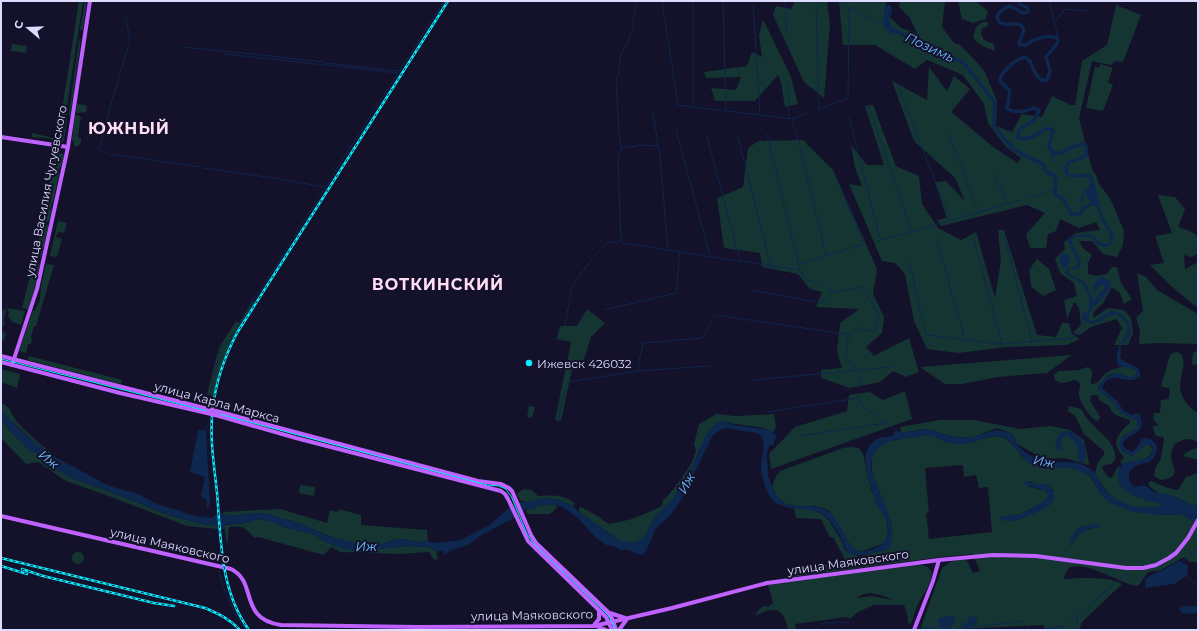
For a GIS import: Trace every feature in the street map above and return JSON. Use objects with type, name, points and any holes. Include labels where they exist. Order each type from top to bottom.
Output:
[{"type":"main road","name":"улица Василия Чугуевского","points":[[12,365],[37,289],[68,147],[90,1]]},
{"type":"main road","points":[[1,137],[68,147]]},
{"type":"main road","name":"улица Карла Маркса","points":[[1,356],[219,414],[295,432],[429,470]]},
{"type":"main road","name":"улица Карла Маркса","points":[[1,362],[130,395],[208,411]]},
{"type":"main road","name":"улица Карла Маркса","points":[[219,414],[294,438],[429,470]]},
{"type":"main road","points":[[294,438],[295,432]]},
{"type":"main road","points":[[429,470],[478,481],[505,485],[512,491],[536,543],[608,612],[619,617],[627,618],[619,630]]},
{"type":"main road","points":[[429,470],[497,490],[505,494],[525,536],[534,548],[599,610],[611,622],[616,630]]},
{"type":"main road","name":"улица Маяковского","points":[[1,516],[231,569],[238,573],[243,581],[250,602],[256,612],[265,620],[276,624],[418,627],[594,626],[701,601],[767,583],[993,554],[1021,554],[1126,568],[1143,568],[1156,565],[1170,558],[1176,553],[1185,543],[1198,520]]},
{"type":"main road","points":[[914,630],[933,581],[939,560]]},
{"type":"main road","points":[[599,610],[599,619],[594,626],[606,630]]},
{"type":"main road","points":[[608,612],[612,630]]},
{"type":"green space","points":[[79,1],[83,1],[66,113],[67,118],[64,140],[62,143],[52,142],[51,139],[48,138],[32,137],[32,133],[53,138],[58,135]]},
{"type":"green space","points":[[85,1],[87,1],[83,30],[80,30]]},
{"type":"green space","points":[[795,1],[827,1],[830,25],[824,98],[804,82],[773,15],[776,6],[791,9]]},
{"type":"green space","points":[[839,1],[887,1],[884,11],[901,28],[917,33],[910,18],[899,7],[900,1],[945,1],[942,27],[954,43],[960,45],[984,70],[997,101],[996,126],[1012,132],[1022,114],[1042,117],[1052,96],[1071,105],[1075,105],[1082,61],[1107,45],[1116,5],[1141,15],[1123,62],[1116,61],[1111,65],[1092,61],[1079,118],[1092,169],[1099,184],[1110,198],[1124,231],[1123,245],[1117,257],[1103,254],[1092,241],[1079,241],[1083,248],[1092,255],[1088,263],[1088,274],[1097,276],[1107,274],[1112,267],[1117,267],[1121,283],[1132,299],[1124,304],[1120,293],[1112,287],[1103,303],[1094,312],[1093,318],[1108,308],[1124,310],[1131,318],[1133,333],[1128,345],[1114,345],[1122,328],[1117,319],[1091,327],[1080,335],[1073,333],[1081,325],[1079,308],[1074,302],[1067,319],[1064,300],[1077,296],[1074,283],[1060,273],[1055,259],[1065,249],[1064,242],[1076,233],[1100,230],[1096,222],[1079,228],[1060,219],[1056,231],[1048,234],[1046,248],[1030,248],[1026,234],[1045,213],[1027,205],[941,226],[937,220],[947,218],[935,182],[946,181],[965,201],[955,178],[914,141],[892,81],[927,100],[929,67],[947,91],[954,76],[970,89],[951,112],[996,149],[1018,163],[1021,158],[1006,147],[988,123],[984,104],[963,75],[927,60],[915,69],[875,45],[843,45]]},
{"type":"green space","points":[[958,1],[975,1],[988,11],[986,19],[973,23],[962,19]]},
{"type":"green space","points":[[763,19],[791,77],[798,104],[785,107],[781,82],[778,75],[755,101],[715,101],[711,88],[736,90],[741,77],[706,78],[704,72],[747,66],[752,52],[762,57],[759,36]]},
{"type":"green space","points":[[982,22],[988,22],[988,26],[982,29],[981,34],[984,40],[994,44],[995,51],[980,45],[973,38],[976,27]]},
{"type":"green space","points":[[79,39],[81,39],[70,118],[69,113]]},
{"type":"green space","points":[[12,44],[27,46],[26,53],[11,51]]},
{"type":"green space","points":[[1101,64],[1113,68],[1108,82],[1113,85],[1103,111],[1086,108],[1095,66],[1098,68]]},
{"type":"green space","points":[[77,104],[86,105],[86,112],[76,113]]},
{"type":"green space","points":[[873,105],[896,166],[919,176],[922,204],[938,228],[961,240],[976,232],[995,298],[1001,260],[998,230],[1004,230],[1037,335],[1056,337],[1062,323],[1069,323],[1072,334],[1080,339],[1066,345],[1006,347],[958,353],[927,349],[914,321],[905,274],[895,263],[882,261],[849,184],[862,186],[855,168],[851,145],[867,165],[884,165],[865,106]]},
{"type":"green space","points":[[78,115],[82,118],[80,120],[78,137],[81,139],[81,142],[79,145],[74,146],[74,141],[72,141],[75,116]]},
{"type":"green space","points":[[803,140],[833,170],[877,269],[873,294],[884,317],[882,333],[866,347],[874,356],[909,338],[919,372],[906,377],[893,371],[880,382],[850,388],[821,378],[821,370],[842,368],[837,352],[840,323],[859,309],[816,307],[822,292],[810,289],[798,274],[762,267],[760,253],[724,248],[717,198],[743,187],[748,148],[758,141]]},
{"type":"green space","points":[[55,152],[64,154],[61,167],[59,168],[59,175],[50,210],[52,211],[49,222],[43,221]]},
{"type":"green space","points":[[1158,195],[1175,197],[1185,209],[1178,227],[1190,231],[1198,236],[1198,254],[1191,257],[1184,255],[1185,269],[1198,262],[1198,308],[1171,286],[1150,265],[1164,263],[1155,236],[1172,233]]},
{"type":"green space","points":[[58,221],[67,223],[64,233],[58,232],[56,237],[62,239],[57,257],[50,256]]},
{"type":"green space","points":[[43,224],[49,225],[42,254],[41,257],[35,257]]},
{"type":"green space","points":[[1037,259],[1049,269],[1056,290],[1043,296],[1031,286],[1029,270]]},
{"type":"green space","points":[[34,260],[40,264],[28,310],[22,308]]},
{"type":"green space","points":[[46,264],[54,265],[36,326],[34,326],[31,344],[28,344],[26,353],[19,351],[33,310],[35,311],[40,299],[41,286]]},
{"type":"green space","points":[[1137,273],[1146,277],[1157,290],[1198,314],[1198,343],[1139,344],[1140,330],[1136,318],[1143,311]]},
{"type":"green space","points":[[252,301],[254,302],[231,342],[223,361],[213,396],[207,394],[219,348],[236,321],[239,323]]},
{"type":"green space","points":[[6,308],[25,311],[21,325],[12,322],[8,316],[9,312]]},
{"type":"green space","points":[[3,309],[6,311],[2,330],[6,334],[4,341],[1,340],[1,319]]},
{"type":"green space","points":[[587,309],[605,323],[591,337],[584,359],[573,365],[561,421],[555,420],[571,342],[557,339],[560,326],[577,326]]},
{"type":"green space","points":[[1198,350],[1198,362],[1196,365],[1193,365],[1193,353]]},
{"type":"green space","points":[[1177,352],[1181,354],[1183,360],[1180,384],[1183,397],[1188,405],[1198,413],[1197,442],[1189,439],[1175,444],[1171,457],[1174,475],[1167,479],[1160,480],[1154,476],[1155,469],[1161,458],[1164,439],[1163,437],[1156,436],[1153,428],[1154,426],[1159,426],[1153,419],[1154,413],[1160,413],[1161,400],[1169,399],[1170,389],[1161,386],[1170,355]]},
{"type":"green space","points":[[1072,355],[1047,373],[998,377],[962,384],[945,384],[920,367]]},
{"type":"green space","points":[[29,356],[122,380],[121,384],[28,360]]},
{"type":"green space","points":[[1125,366],[1137,371],[1136,375],[1131,378],[1120,374],[1108,375],[1098,388],[1115,404],[1120,412],[1137,421],[1138,428],[1122,437],[1121,450],[1132,456],[1145,445],[1150,445],[1153,449],[1148,457],[1140,461],[1122,464],[1120,462],[1124,457],[1116,443],[1119,435],[1130,423],[1130,420],[1116,415],[1112,412],[1109,406],[1100,401],[1097,395],[1093,395],[1091,396],[1090,401],[1100,417],[1098,421],[1095,420],[1081,402],[1079,395],[1079,382],[1075,380],[1060,383],[1055,380],[1054,374],[1059,371],[1079,370],[1088,367],[1092,371],[1091,384],[1094,384],[1099,381],[1106,372]]},
{"type":"green space","points":[[1,369],[20,374],[17,388],[1,382]]},
{"type":"green space","points":[[905,391],[912,419],[771,469],[769,454],[795,427],[847,411],[849,395],[870,392],[883,400]]},
{"type":"green space","points":[[1,403],[9,408],[15,420],[21,426],[52,454],[44,451],[40,445],[35,443],[1,411]]},
{"type":"green space","points":[[529,406],[535,407],[532,418],[527,417]]},
{"type":"green space","points":[[1069,406],[1081,409],[1114,449],[1115,460],[1111,464],[1104,465],[1102,468],[1108,477],[1112,478],[1117,468],[1120,466],[1119,472],[1134,496],[1159,503],[1161,506],[1139,508],[1130,506],[1121,503],[1107,491],[1095,473],[1098,462],[1104,455],[1104,451],[1084,434],[1075,416],[1068,411]]},
{"type":"green space","points":[[717,414],[736,416],[774,414],[776,427],[773,432],[767,429],[725,421],[700,448],[692,467],[673,499],[654,518],[644,538],[638,541],[632,543],[620,541],[579,512],[579,508],[581,507],[610,524],[632,519],[662,506],[663,499],[666,498],[679,482],[692,462],[696,451],[694,444],[699,424]]},
{"type":"green space","points":[[1,420],[18,440],[21,440],[25,447],[34,451],[49,465],[73,479],[111,492],[168,515],[206,525],[217,525],[218,529],[187,526],[66,481],[38,462],[26,464],[1,438]]},
{"type":"green space","points":[[940,420],[973,420],[1020,429],[1051,426],[1070,430],[1084,440],[1089,463],[1088,465],[1064,458],[1047,459],[1017,444],[1013,434],[997,428],[971,438],[950,436],[927,429],[901,433],[900,427]]},
{"type":"green space","points":[[930,435],[952,443],[960,444],[991,437],[1003,437],[1010,442],[1024,459],[1080,470],[1091,477],[1100,493],[1111,503],[1148,513],[1164,515],[1181,514],[1198,524],[1198,562],[1190,562],[1184,557],[1161,570],[1148,572],[1139,585],[1136,586],[1086,567],[1079,566],[1070,568],[1066,572],[1064,579],[1102,579],[1116,581],[1122,584],[1082,622],[1079,630],[1046,630],[1043,625],[922,629],[921,627],[942,568],[950,562],[964,559],[968,562],[973,573],[980,571],[973,554],[792,577],[790,571],[846,561],[833,537],[830,537],[821,519],[796,518],[794,509],[819,512],[831,524],[845,550],[859,557],[887,550],[892,529],[890,519],[875,482],[872,469],[872,458],[877,449],[888,442]],"holes":[[[961,465],[963,466],[964,477],[976,475],[979,488],[988,487],[992,532],[929,539],[926,513],[929,513],[925,468]],[[1029,481],[1035,484],[1046,484],[1054,491],[1043,509],[1017,520],[1001,520],[999,518],[1000,517],[1021,514],[1046,500],[1048,495],[1045,491],[1028,486]],[[1100,523],[1098,527],[1086,530],[1079,534],[1072,545],[1077,529],[1089,525],[1096,525]]]},
{"type":"green space","points":[[843,448],[859,448],[863,453],[872,492],[887,522],[888,534],[885,543],[860,552],[852,547],[829,511],[812,506],[797,506],[783,502],[777,496],[772,486],[780,471]]},
{"type":"green space","points":[[1196,448],[1198,450],[1198,460],[1183,456],[1187,452]]},
{"type":"green space","points":[[1198,473],[1197,507],[1173,496],[1165,496],[1158,493],[1149,486],[1149,482],[1151,481],[1168,488],[1178,490],[1186,477]]},
{"type":"green space","points":[[300,485],[315,487],[314,496],[299,493]]},
{"type":"green space","points":[[523,489],[531,490],[538,496],[553,495],[568,498],[575,504],[573,506],[559,500],[543,498],[533,501],[521,501],[517,495]]},
{"type":"green space","points":[[550,504],[556,505],[557,508],[550,514],[529,514],[526,512],[528,508],[531,510],[537,506]]},
{"type":"green space","points":[[280,509],[327,523],[330,510],[338,512],[339,509],[361,515],[361,525],[427,530],[428,541],[419,542],[404,539],[393,540],[383,544],[358,544],[331,537],[301,524],[267,514],[259,513],[229,516],[223,512]]},
{"type":"green space","points":[[258,519],[315,535],[333,545],[356,551],[408,546],[429,547],[436,551],[438,559],[434,560],[429,552],[401,554],[341,552],[331,547],[324,555],[258,537],[254,538],[244,528],[238,526],[229,527],[227,547],[224,525],[247,523]]},
{"type":"green space","points":[[76,552],[80,552],[84,558],[80,564],[76,564],[72,560],[72,556]]},
{"type":"green space","points":[[920,565],[928,567],[932,573],[927,588],[919,602],[911,623],[909,624],[904,605],[874,605],[858,612],[850,619],[847,617],[795,624],[796,630],[788,630],[785,619],[778,611],[769,610],[755,616],[763,606],[767,607],[773,602],[768,585],[783,582],[784,584],[786,582]],"holes":[[[870,593],[884,596],[893,600],[871,596],[856,598]]]},
{"type":"water","points":[[886,5],[891,6],[892,12],[889,21],[895,35],[887,30],[884,23],[883,18]]},
{"type":"water","name":"Иж","points":[[1092,180],[1104,219],[1112,232],[1113,242],[1107,247],[1103,247],[1098,245],[1090,237],[1079,237],[1072,239],[1073,247],[1081,260],[1081,263],[1078,269],[1070,269],[1068,272],[1084,282],[1088,287],[1093,301],[1104,289],[1104,285],[1101,285],[1098,286],[1096,292],[1094,292],[1093,290],[1096,281],[1102,277],[1110,281],[1108,291],[1091,311],[1089,321],[1096,320],[1110,311],[1113,311],[1124,316],[1129,323],[1131,331],[1129,337],[1120,347],[1120,358],[1137,367],[1140,377],[1131,380],[1111,378],[1102,388],[1118,402],[1123,410],[1133,415],[1136,413],[1140,415],[1142,425],[1140,430],[1126,439],[1123,443],[1123,447],[1132,452],[1139,445],[1141,439],[1146,438],[1152,440],[1157,446],[1155,457],[1152,460],[1131,469],[1129,480],[1135,487],[1143,485],[1154,492],[1171,495],[1196,506],[1198,501],[1198,524],[1181,514],[1164,515],[1133,512],[1117,506],[1107,500],[1100,493],[1092,477],[1072,468],[1047,467],[1029,463],[1010,441],[1004,437],[993,436],[966,444],[959,444],[945,442],[930,435],[894,440],[886,443],[875,451],[871,461],[871,469],[891,522],[891,542],[887,550],[855,556],[847,550],[836,529],[825,516],[812,510],[786,507],[773,501],[767,490],[761,469],[763,439],[756,433],[728,428],[719,430],[713,435],[681,500],[670,516],[655,529],[644,554],[639,555],[628,550],[620,550],[614,546],[606,545],[594,536],[578,518],[570,512],[560,506],[550,504],[537,506],[531,510],[528,508],[512,519],[480,536],[468,545],[452,550],[444,555],[443,551],[436,551],[429,547],[408,546],[356,551],[344,549],[325,542],[315,535],[284,527],[269,521],[258,519],[247,523],[226,524],[224,526],[225,529],[218,529],[217,525],[206,525],[168,515],[111,492],[73,479],[49,465],[34,451],[29,451],[1,420],[1,411],[35,443],[40,445],[44,451],[107,485],[134,492],[155,503],[172,509],[199,517],[210,518],[222,513],[229,516],[259,513],[267,514],[301,524],[331,537],[358,544],[383,544],[393,540],[404,539],[435,543],[461,540],[490,525],[513,504],[543,498],[559,500],[573,506],[579,512],[620,541],[632,543],[638,541],[644,538],[654,518],[673,499],[692,467],[706,435],[715,424],[725,421],[733,425],[769,430],[775,434],[776,438],[773,445],[770,445],[768,448],[767,457],[769,478],[778,497],[784,503],[798,506],[813,506],[829,512],[837,521],[851,545],[860,552],[871,550],[879,546],[885,542],[888,536],[887,523],[876,501],[868,474],[866,456],[867,450],[875,440],[892,436],[895,431],[900,433],[929,429],[949,436],[969,438],[996,430],[1012,433],[1021,449],[1036,458],[1053,462],[1077,463],[1088,468],[1096,474],[1108,493],[1122,502],[1145,508],[1161,506],[1159,503],[1143,499],[1127,492],[1118,481],[1118,473],[1122,464],[1146,459],[1152,453],[1153,447],[1150,445],[1145,445],[1132,456],[1121,450],[1121,438],[1138,428],[1138,423],[1120,412],[1110,399],[1098,390],[1104,379],[1114,374],[1119,373],[1131,378],[1136,375],[1135,370],[1117,364],[1117,352],[1126,334],[1127,326],[1118,316],[1113,315],[1093,324],[1088,323],[1082,318],[1084,311],[1087,314],[1089,305],[1087,291],[1082,284],[1065,272],[1066,269],[1076,267],[1078,263],[1071,246],[1067,241],[1070,237],[1087,235],[1095,237],[1102,244],[1107,244],[1110,242],[1109,233],[1102,221],[1098,209],[1094,205],[1086,207],[1092,202],[1088,200],[1087,194],[1084,195],[1083,201],[1080,201],[1082,195]]},
{"type":"water","points":[[1064,253],[1069,256],[1070,261],[1069,265],[1064,268],[1062,267],[1060,258]]},
{"type":"water","points":[[198,430],[206,430],[210,503],[207,510],[207,501],[201,496],[205,477],[190,472]]},
{"type":"water","points":[[1062,431],[1073,433],[1082,441],[1086,451],[1083,463],[1078,461],[1079,453],[1077,446],[1067,435],[1061,439],[1061,449],[1057,450],[1055,442]]},
{"type":"water","points":[[1025,481],[1035,484],[1047,484],[1052,490],[1055,497],[1054,500],[1049,506],[1024,518],[1003,521],[999,518],[1000,517],[1021,514],[1046,500],[1048,495],[1045,491],[1024,484]]},
{"type":"water","points":[[1100,523],[1098,527],[1086,530],[1079,534],[1070,547],[1072,536],[1077,530],[1083,526]]},
{"type":"water","points":[[1179,561],[1188,565],[1187,575],[1174,584],[1145,588],[1146,578]]},
{"type":"water","points":[[1182,606],[1198,606],[1198,612],[1191,614],[1182,613],[1179,609]]},
{"type":"water","points":[[954,616],[955,622],[952,627],[948,629],[940,628],[939,618]]},
{"type":"water","points":[[969,616],[972,616],[978,620],[975,625],[967,628],[958,628],[962,626],[962,623],[967,623]]},
{"type":"waterway","points":[[399,72],[444,1]]},
{"type":"waterway","points":[[621,241],[618,158],[621,147],[616,80],[619,73],[621,55],[630,34],[634,31],[633,23],[637,1]]},
{"type":"waterway","points":[[662,1],[678,105],[792,119],[808,113]]},
{"type":"waterway","points":[[693,1],[693,106]]},
{"type":"waterway","points":[[723,1],[726,110]]},
{"type":"waterway","points":[[785,1],[787,37]]},
{"type":"waterway","points":[[819,109],[816,8],[823,1]]},
{"type":"waterway","points":[[842,1],[849,7],[884,25]]},
{"type":"waterway","name":"Позимь","points":[[1019,1],[1019,4],[1028,8],[1028,12],[1023,13],[1010,6],[1002,10],[997,17],[1000,23],[1017,24],[1022,27],[1024,30],[1019,43],[1020,45],[1026,45],[1037,39],[1045,37],[1057,38],[1058,41],[1046,57],[1050,70],[1048,79],[1041,80],[1036,75],[1030,61],[1025,57],[1017,60],[1009,66],[1001,77],[1000,81],[1010,91],[1007,109],[1024,111],[1034,108],[1039,110],[1033,121],[1019,130],[1018,138],[1027,138],[1048,128],[1053,130],[1049,148],[1055,154],[1084,144],[1086,146],[1086,155],[1068,163],[1066,170],[1068,175],[1085,175],[1091,177],[1093,185]]},
{"type":"waterway","points":[[1049,1],[1057,32],[1056,38]]},
{"type":"waterway","points":[[753,5],[760,114]]},
{"type":"waterway","points":[[817,110],[848,98],[849,7]]},
{"type":"waterway","points":[[1054,20],[1057,20],[1065,9],[1089,11]]},
{"type":"waterway","points":[[125,13],[130,40]]},
{"type":"waterway","name":"Позимь","points":[[889,28],[964,63],[995,103],[994,126],[1013,149],[1043,164],[1046,171],[1056,177],[1055,194],[1064,200],[1071,214],[1080,214],[1083,209],[1089,205]]},
{"type":"waterway","points":[[114,94],[129,44]]},
{"type":"waterway","points":[[184,47],[223,51]]},
{"type":"waterway","points":[[225,51],[323,62]]},
{"type":"waterway","points":[[225,54],[398,73],[261,290],[256,294]]},
{"type":"waterway","points":[[326,63],[399,71]]},
{"type":"waterway","points":[[788,82],[789,117]]},
{"type":"waterway","points":[[898,86],[950,219]]},
{"type":"waterway","points":[[99,151],[113,96]]},
{"type":"waterway","points":[[869,107],[911,231]]},
{"type":"waterway","points":[[653,112],[660,157],[668,250]]},
{"type":"waterway","points":[[849,117],[880,239]]},
{"type":"waterway","points":[[792,119],[794,126]]},
{"type":"waterway","points":[[676,130],[710,256]]},
{"type":"waterway","points":[[796,131],[826,254]]},
{"type":"waterway","points":[[948,132],[979,212]]},
{"type":"waterway","points":[[737,134],[771,266]]},
{"type":"waterway","points":[[767,134],[800,270],[803,276]]},
{"type":"waterway","points":[[707,136],[740,261]]},
{"type":"waterway","points":[[621,147],[639,145],[658,146]]},
{"type":"waterway","points":[[101,151],[107,153]]},
{"type":"waterway","points":[[1051,152],[1053,160],[1067,173]]},
{"type":"waterway","points":[[111,154],[200,167]]},
{"type":"waterway","points":[[203,168],[324,187]]},
{"type":"waterway","points":[[994,173],[1007,204]]},
{"type":"waterway","points":[[799,264],[864,244],[839,184]]},
{"type":"waterway","points":[[1027,198],[1056,189]]},
{"type":"waterway","points":[[878,241],[1021,200]]},
{"type":"waterway","points":[[1004,235],[1032,341]]},
{"type":"waterway","points":[[936,237],[965,340]]},
{"type":"waterway","points":[[974,240],[1002,344]]},
{"type":"waterway","points":[[595,255],[607,243],[621,241],[623,243],[680,252]]},
{"type":"waterway","points":[[679,259],[680,252],[799,270]]},
{"type":"waterway","points":[[564,329],[572,288],[593,258]]},
{"type":"waterway","points":[[909,261],[926,335],[1002,344],[1073,338],[1087,322]]},
{"type":"waterway","points":[[604,310],[676,293],[679,262]]},
{"type":"waterway","points":[[805,278],[806,280],[817,283],[834,292]]},
{"type":"waterway","points":[[751,290],[821,303],[834,292],[861,287],[879,314],[875,332],[855,327],[848,339],[846,356],[861,375],[858,388]]},
{"type":"waterway","points":[[211,401],[210,396],[220,354],[219,349],[228,343],[255,297]]},
{"type":"waterway","points":[[713,318],[715,315],[851,335]]},
{"type":"waterway","points":[[566,386],[568,382],[637,371],[643,343],[702,338],[712,321]]},
{"type":"waterway","points":[[638,371],[709,366]]},
{"type":"waterway","points":[[754,380],[892,367]]},
{"type":"waterway","points":[[558,419],[566,389]]},
{"type":"waterway","points":[[857,393],[856,395],[862,406],[900,433]]},
{"type":"waterway","points":[[767,412],[858,398]]},
{"type":"waterway","points":[[206,430],[207,423]]},
{"type":"waterway","points":[[799,436],[887,423]]},
{"type":"waterway","points":[[206,514],[208,518]]},
{"type":"waterway","points":[[1181,563],[1191,555],[1198,545]]},
{"type":"waterway","points":[[219,571],[230,602],[246,630]]},
{"type":"waterway","points":[[1060,630],[1126,574],[1130,575]]},
{"type":"waterway","points":[[1187,575],[1190,580],[1198,586]]},
{"type":"waterway","points":[[1134,577],[1145,579]]},
{"type":"waterway","points":[[1074,630],[1078,626],[1077,616]]},
{"type":"waterway","points":[[971,627],[1023,621],[1030,630]]},
{"type":"waterway","points":[[814,630],[823,623],[850,622]]},
{"type":"waterway","points":[[1039,630],[1064,626]]},
{"type":"waterway","points":[[920,628],[940,627]]},
{"type":"tram line","points":[[1,359],[506,489],[512,498],[527,534],[534,544],[608,615],[615,630]]},
{"type":"railway","points":[[249,630],[239,615],[232,599],[227,582],[221,546],[212,450],[212,418],[214,397],[222,369],[237,333],[448,1]]},
{"type":"railway","points":[[1,558],[205,608],[224,617],[240,630]]},
{"type":"railway","points":[[1,566],[27,574]]},
{"type":"railway","points":[[22,569],[43,576],[154,603],[174,606]]},
{"type":"place","name":"Ижевск 426032","points":[[529,363]]},
{"type":"district","name":"ЮЖНЫЙ","points":[[129,128]]},
{"type":"district","name":"ВОТКИНСКИЙ","points":[[438,284]]}]
